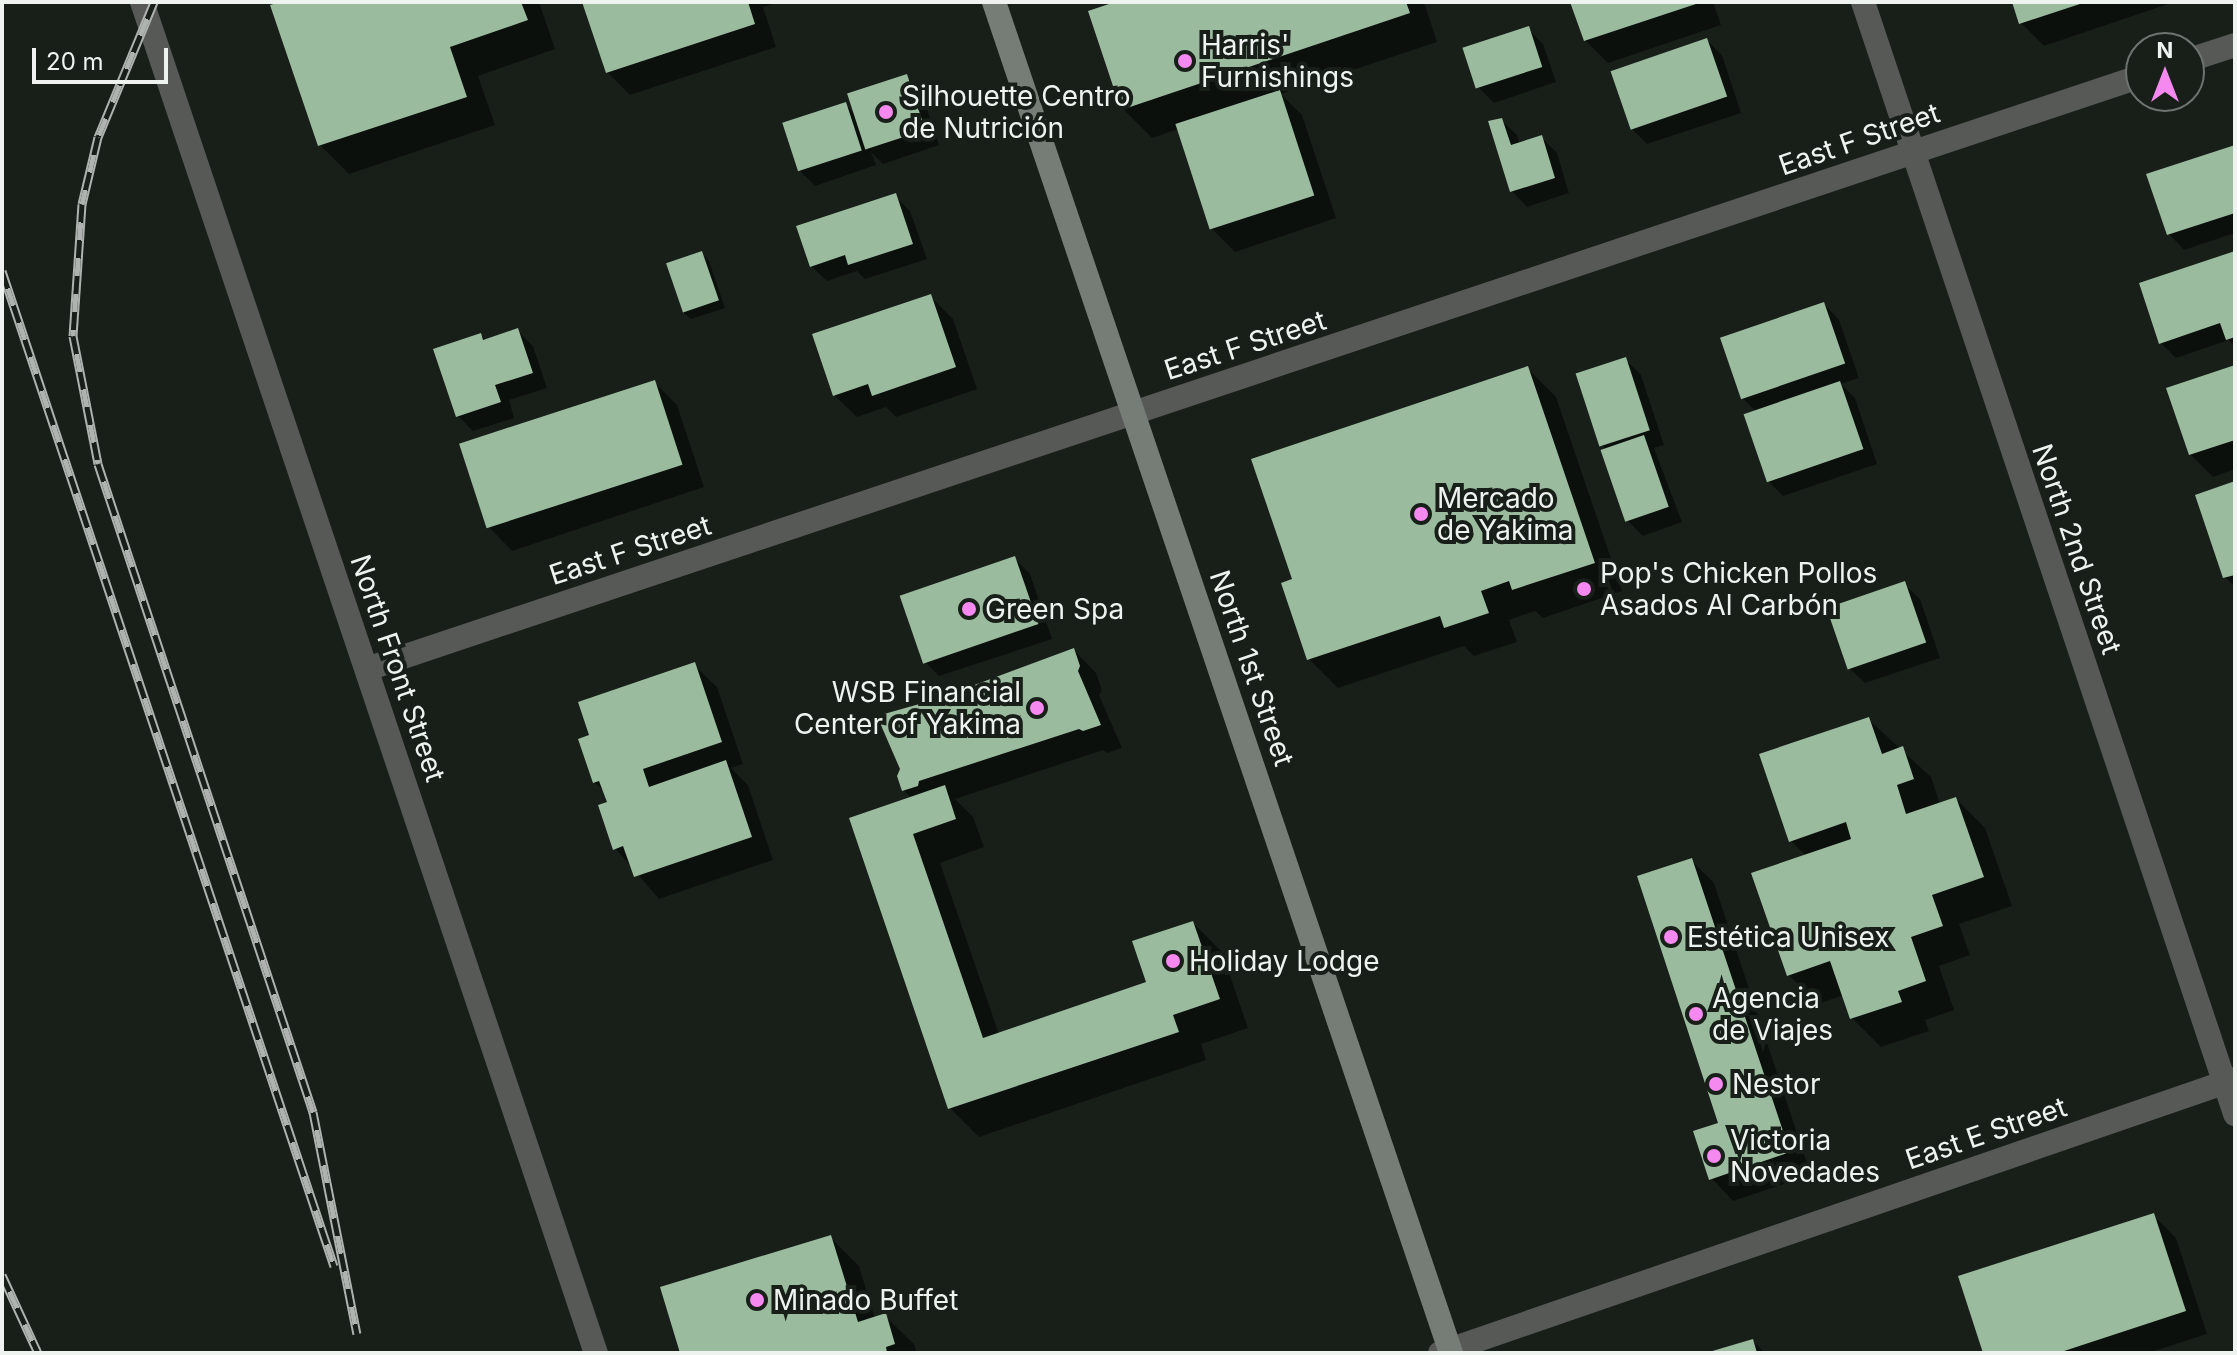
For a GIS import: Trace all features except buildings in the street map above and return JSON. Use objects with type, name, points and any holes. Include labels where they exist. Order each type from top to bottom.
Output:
[{"type":"main road","name":"North 1st Street","points":[[994,2],[1136,413],[1447,1352]]},
{"type":"street","name":"North Front Street","points":[[142,2],[596,1353]]},
{"type":"street","name":"North 2nd Street","points":[[1863,2],[2230,1080],[2235,1114]]},
{"type":"street","points":[[2205,55],[2235,45]]},
{"type":"street","name":"East F Street","points":[[367,669],[2125,81]]},
{"type":"street","name":"East E Street","points":[[1447,1352],[2230,1080]]},
{"type":"railway","points":[[154,2],[98,137],[82,204],[73,336],[98,464],[313,1112],[357,1334]]},
{"type":"railway","points":[[2,271],[334,1266]]},
{"type":"railway","points":[[2,1275],[38,1353]]},
{"type":"place","name":"Harris' Furnishings","points":[[1185,61]]},
{"type":"place","name":"Silhouette Centro de Nutrición","points":[[886,112]]},
{"type":"place","name":"Mercado de Yakima","points":[[1421,514]]},
{"type":"place","name":"Pop's Chicken Pollos Asados Al Carbón","points":[[1584,589]]},
{"type":"place","name":"Green Spa","points":[[969,609]]},
{"type":"place","name":"WSB Financial Center of Yakima","points":[[1037,708]]},
{"type":"place","name":"Estética Unisex","points":[[1671,937]]},
{"type":"place","name":"Holiday Lodge","points":[[1173,961]]},
{"type":"place","name":"Agencia de Viajes","points":[[1696,1014]]},
{"type":"place","name":"Nestor","points":[[1716,1084]]},
{"type":"place","name":"Victoria Novedades","points":[[1714,1156]]},
{"type":"place","name":"Minado Buffet","points":[[757,1300]]}]
